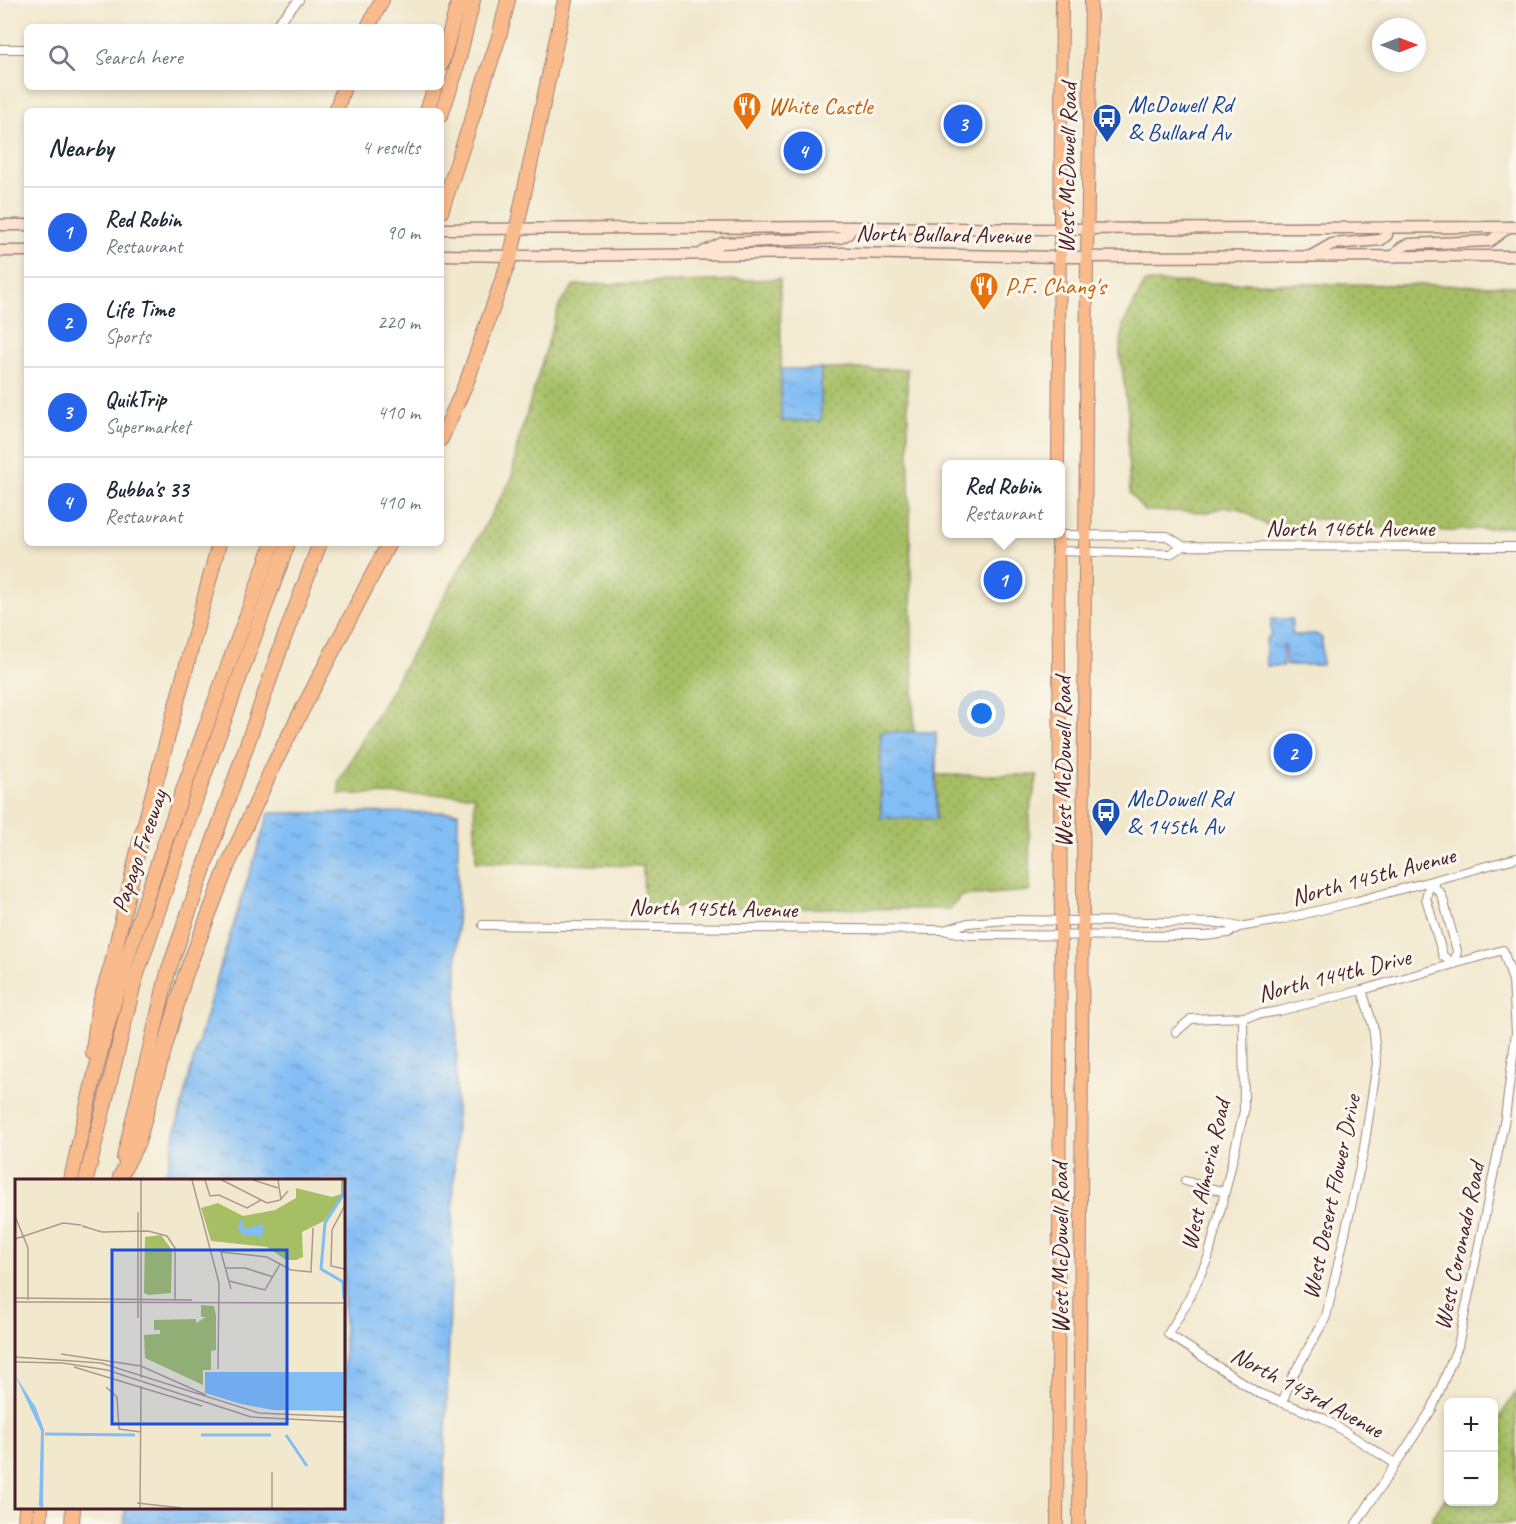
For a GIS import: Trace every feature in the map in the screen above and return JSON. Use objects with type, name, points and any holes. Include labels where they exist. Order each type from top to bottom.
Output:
[{"type":"highway","points":[[370,24],[382,0]]},
{"type":"highway","points":[[444,54],[459,0]]},
{"type":"highway","points":[[443,108],[455,74],[473,0]]},
{"type":"highway","points":[[444,203],[496,47],[508,0]]},
{"type":"highway","points":[[444,433],[467,381],[511,255],[565,0]]},
{"type":"highway","points":[[337,108],[343,90]]},
{"type":"highway","points":[[428,108],[434,90]]},
{"type":"highway","points":[[88,1105],[98,1009],[112,963],[140,842],[218,546]]},
{"type":"highway","name":"Papago Freeway","points":[[71,1179],[120,982],[155,871],[272,546]]},
{"type":"highway","points":[[86,1179],[134,983],[195,801],[287,546]]},
{"type":"highway","points":[[119,1179],[168,972],[283,641],[319,546]]},
{"type":"highway","points":[[119,1179],[138,1142],[185,976],[227,867],[275,762],[386,546]]},
{"type":"highway","points":[[25,1524],[26,1509]]},
{"type":"highway","points":[[40,1524],[41,1509]]},
{"type":"highway","points":[[72,1524],[73,1509]]},
{"type":"main road","name":"West McDowell Road","points":[[1058,460],[1062,0]]},
{"type":"main road","name":"West McDowell Road","points":[[1079,1524],[1087,228],[1091,0]]},
{"type":"main road","points":[[0,225],[24,225]]},
{"type":"main road","points":[[698,254],[722,243],[840,238],[848,234],[853,227]]},
{"type":"main road","points":[[1309,257],[1332,244],[1381,240],[1387,235],[1387,227]]},
{"type":"main road","name":"North Bullard Avenue","points":[[444,229],[1513,227]]},
{"type":"main road","points":[[1393,256],[1409,244],[1490,241],[1513,227]]},
{"type":"main road","points":[[0,251],[24,251]]},
{"type":"main road","name":"North Bullard Avenue","points":[[444,255],[847,253],[1059,257],[1516,256]]},
{"type":"main road","name":"West McDowell Road","points":[[1057,1524],[1061,936],[1058,538]]},
{"type":"street","points":[[277,24],[298,0]]},
{"type":"street","points":[[0,49],[24,50]]},
{"type":"street","name":"North 146th Avenue","points":[[1065,534],[1167,536],[1183,546]]},
{"type":"street","name":"North 146th Avenue","points":[[1057,551],[1170,554],[1183,546],[1516,547]]},
{"type":"street","name":"North 145th Avenue","points":[[483,926],[943,930],[969,935],[1084,937],[1205,936],[1228,933],[1239,927],[1308,913],[1516,858]]},
{"type":"street","points":[[1430,882],[1443,899],[1457,951],[1454,964],[1443,956],[1438,942],[1426,898],[1430,882]]},
{"type":"street","name":"North 145th Avenue","points":[[943,930],[986,921],[1222,923],[1239,927]]},
{"type":"street","name":"North 144th Drive","points":[[1176,1032],[1191,1019],[1243,1017],[1279,1011],[1503,950]]},
{"type":"street","name":"West Coronado Road","points":[[1356,1524],[1431,1409],[1458,1346],[1505,1118],[1516,1033],[1513,981],[1503,950]]},
{"type":"street","name":"West Desert Flower Drive","points":[[1282,1403],[1292,1379],[1326,1317],[1364,1154],[1377,1064],[1373,1026],[1362,990]]},
{"type":"street","name":"West Almeria Road","points":[[1168,1334],[1187,1303],[1208,1258],[1244,1111],[1243,1017]]},
{"type":"street","points":[[1185,1181],[1225,1191]]},
{"type":"street","name":"North 143rd Avenue","points":[[1168,1334],[1258,1393],[1323,1418],[1396,1464]]},
{"type":"green space","points":[[780,279],[782,421],[821,421],[821,369],[907,369],[914,732],[881,732],[881,818],[936,818],[936,775],[1038,775],[1029,814],[1030,891],[961,896],[950,909],[644,907],[643,866],[476,862],[474,795],[339,794],[339,781],[512,478],[517,446],[559,306],[574,285]]},
{"type":"green space","points":[[1145,282],[1516,286],[1516,526],[1452,531],[1348,527],[1335,519],[1304,519],[1298,526],[1268,526],[1239,508],[1224,507],[1209,512],[1144,511],[1130,493],[1128,413],[1120,353],[1123,325]]},
{"type":"green space","points":[[1516,1392],[1516,1524],[1432,1524],[1432,1518],[1444,1500],[1444,1506],[1498,1506],[1498,1420]]},
{"type":"water","points":[[781,369],[821,369],[821,421],[781,421]]},
{"type":"water","points":[[1271,619],[1292,619],[1294,635],[1316,634],[1322,638],[1322,665],[1286,665],[1285,645],[1283,645],[1283,666],[1266,666],[1266,639],[1271,635]]},
{"type":"water","points":[[881,732],[936,732],[936,819],[881,818]]},
{"type":"water","points":[[458,812],[456,1114],[443,1524],[124,1524],[125,1509],[345,1509],[345,1179],[165,1179],[199,1041],[269,813]]},
{"type":"place","name":"QuikTrip","points":[[963,124]]},
{"type":"place","name":"White Castle","points":[[747,132]]},
{"type":"place","name":"McDowell Rd & Bullard Av","points":[[1107,144]]},
{"type":"place","name":"Bubba's 33","points":[[803,151]]},
{"type":"place","name":"P.F. Chang's","points":[[984,312]]},
{"type":"place","name":"Red Robin","points":[[1003,580]]},
{"type":"place","name":"Life Time","points":[[1293,753]]},
{"type":"place","name":"McDowell Rd & 145th Av","points":[[1106,838]]}]
